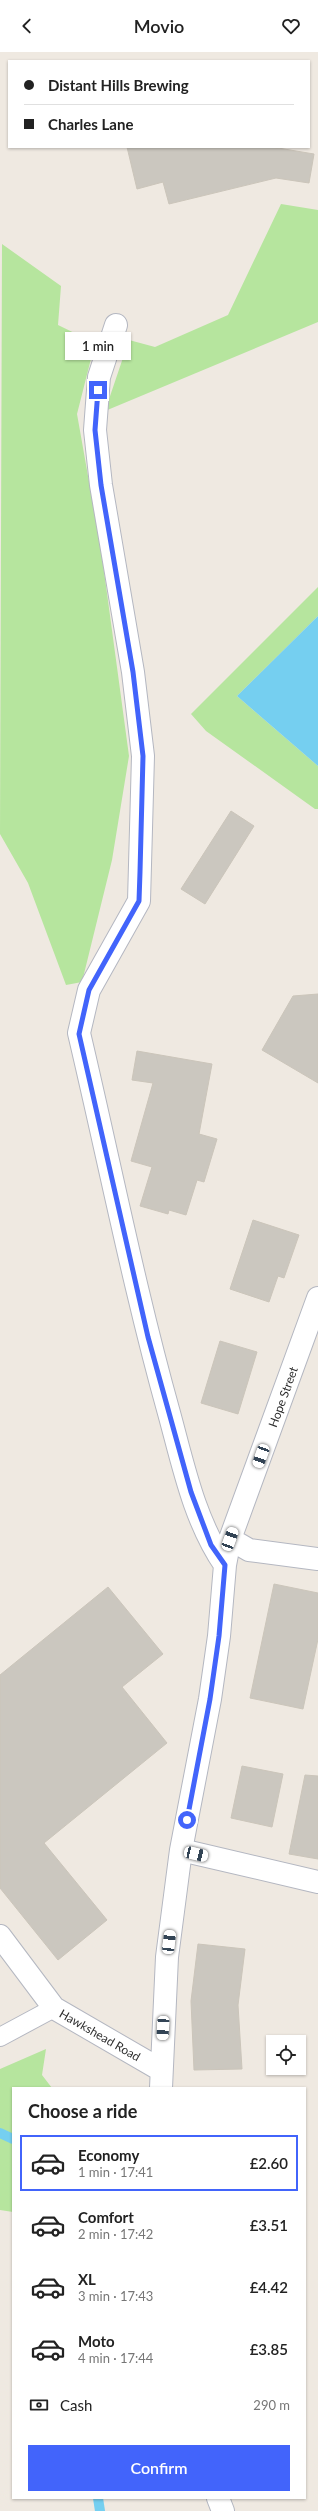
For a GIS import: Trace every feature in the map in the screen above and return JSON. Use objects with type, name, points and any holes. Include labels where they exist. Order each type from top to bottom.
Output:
[{"type":"street","points":[[116,325],[99,377],[95,430],[101,485],[133,672],[143,756],[139,901],[89,990],[79,1034],[150,1344],[191,1492],[211,1545],[225,1565]]},
{"type":"street","name":"Hope Street","points":[[161,2079],[167,1957],[181,1850],[210,1699],[219,1636],[225,1565],[230,1539],[318,1298]]},
{"type":"street","points":[[230,1539],[249,1550],[318,1559]]},
{"type":"street","points":[[181,1850],[318,1882]]},
{"type":"street","name":"Hawkshead Road","points":[[0,1936],[54,2008],[161,2079]]},
{"type":"street","points":[[218,2499],[223,2511]]},
{"type":"lane","points":[[0,2037],[54,2008]]},
{"type":"green space","points":[[281,204],[318,210],[318,322],[105,411],[129,340],[155,347],[228,315]]},
{"type":"green space","points":[[2,244],[61,286],[58,325],[95,343],[77,414],[101,549],[129,756],[112,860],[82,982],[66,985],[28,883],[0,834]]},
{"type":"green space","points":[[318,587],[318,616],[237,696],[318,766],[318,809],[315,809],[206,731],[191,714]]},
{"type":"green space","points":[[46,2049],[42,2075],[51,2087],[12,2087],[12,2212],[0,2210],[0,2069]]},
{"type":"water","points":[[318,616],[318,766],[237,696]]},
{"type":"building","points":[[127,148],[278,148],[314,154],[309,183],[276,178],[169,204],[163,182],[137,189]]},
{"type":"building","points":[[231,811],[254,826],[205,904],[181,889]]},
{"type":"building","points":[[318,994],[318,1083],[262,1050],[293,996]]},
{"type":"building","points":[[137,1051],[212,1064],[199,1134],[217,1139],[204,1182],[197,1180],[186,1215],[169,1210],[168,1214],[140,1206],[152,1167],[131,1161],[153,1083],[132,1080]]},
{"type":"building","points":[[253,1220],[299,1235],[284,1278],[278,1276],[269,1302],[230,1289]]},
{"type":"building","points":[[220,1341],[257,1352],[238,1414],[201,1403]]},
{"type":"building","points":[[274,1584],[318,1593],[318,1639],[303,1709],[250,1698]]},
{"type":"building","points":[[108,1587],[163,1654],[122,1687],[167,1743],[44,1843],[107,1920],[58,1960],[0,1888],[0,1675]]},
{"type":"building","points":[[242,1766],[283,1774],[272,1827],[231,1818]]},
{"type":"building","points":[[305,1775],[318,1776],[318,1859],[289,1854]]},
{"type":"building","points":[[198,1944],[245,1949],[238,2005],[242,2069],[194,2070],[191,2001]]},
{"type":"waterway","points":[[0,2133],[12,2139]]},
{"type":"waterway","points":[[98,2499],[100,2511]]},
{"type":"route","points":[[98,390],[95,430],[101,485],[133,672],[143,756],[140,872],[139,901],[89,990],[79,1034],[148,1337],[191,1492],[211,1545],[225,1565],[219,1636],[210,1699],[187,1820]]}]
